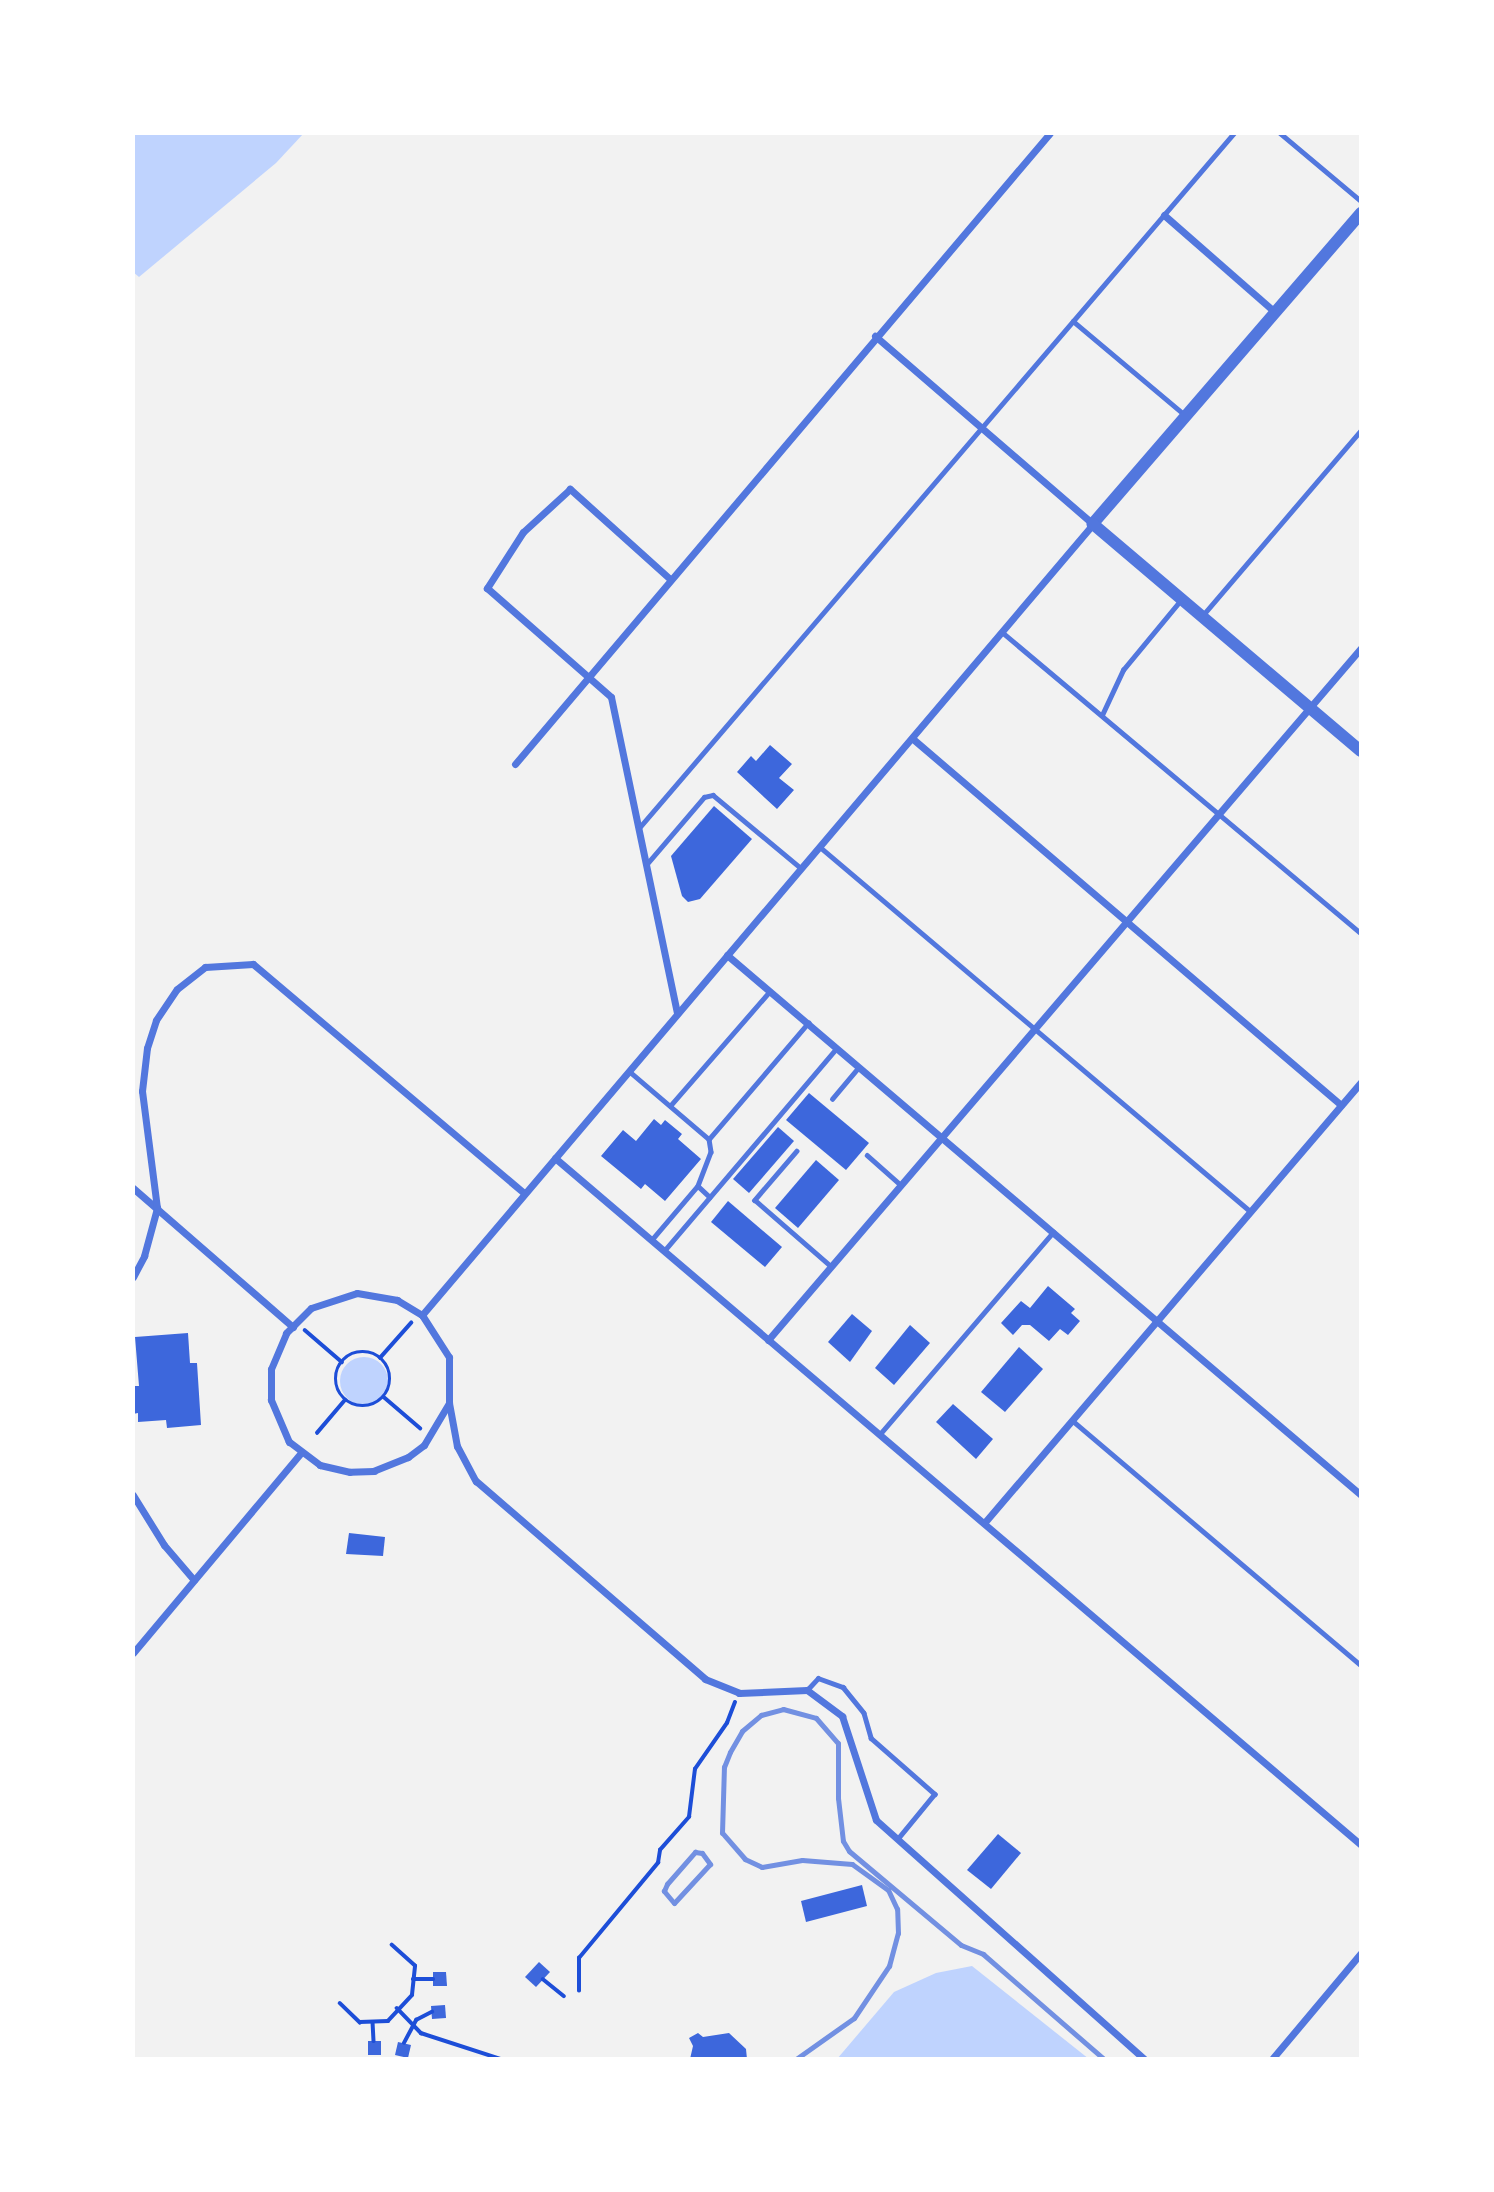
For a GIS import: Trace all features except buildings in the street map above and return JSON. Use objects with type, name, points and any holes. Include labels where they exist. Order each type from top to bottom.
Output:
[{"type":"street","points":[[515,764],[875,336],[1050,133]]},
{"type":"street","points":[[422,1315],[1093,524],[1361,213]]},
{"type":"street","points":[[1164,215],[1276,313]]},
{"type":"street","points":[[875,336],[1361,751]]},
{"type":"street","points":[[670,579],[570,489],[523,532],[487,588],[611,696],[677,1013]]},
{"type":"street","points":[[768,1340],[1361,648]]},
{"type":"street","points":[[913,738],[1342,1104]]},
{"type":"street","points":[[727,955],[1361,1495]]},
{"type":"street","points":[[133,1278],[157,1208],[142,1091],[147,1048],[156,1020],[177,989],[205,967],[253,964],[524,1193]]},
{"type":"street","points":[[985,1522],[1361,1082]]},
{"type":"street","points":[[555,1158],[1361,1845]]},
{"type":"street","points":[[133,1188],[293,1327]]},
{"type":"street","points":[[449,1403],[424,1445],[408,1457],[374,1471],[320,1465],[300,1454],[275,1418],[271,1401],[271,1368],[293,1327],[326,1300],[357,1293],[397,1300],[422,1315],[449,1357],[449,1403],[460,1455],[476,1481],[705,1679],[739,1693],[807,1690],[842,1716],[854,1741],[868,1801],[876,1820],[1144,2059]]},
{"type":"street","points":[[133,1653],[300,1454]]},
{"type":"street","points":[[133,1495],[164,1545],[194,1580]]},
{"type":"street","points":[[1272,2059],[1361,1953]]},
{"type":"lane","points":[[638,829],[1234,133]]},
{"type":"lane","points":[[1280,133],[1361,201]]},
{"type":"lane","points":[[1073,321],[1186,417]]},
{"type":"lane","points":[[1202,616],[1361,430]]},
{"type":"lane","points":[[1102,715],[1124,670],[1182,598]]},
{"type":"lane","points":[[1002,632],[1361,933]]},
{"type":"lane","points":[[646,866],[708,795],[719,798],[801,868]]},
{"type":"lane","points":[[820,846],[1250,1211]]},
{"type":"lane","points":[[670,1106],[770,991]]},
{"type":"lane","points":[[709,1139],[808,1023]]},
{"type":"lane","points":[[664,1251],[836,1048]]},
{"type":"lane","points":[[832,1099],[859,1067]]},
{"type":"lane","points":[[629,1071],[709,1139],[711,1152],[698,1186],[651,1240]]},
{"type":"lane","points":[[797,1151],[755,1200],[831,1266]]},
{"type":"lane","points":[[867,1155],[901,1185]]},
{"type":"lane","points":[[698,1186],[710,1197]]},
{"type":"lane","points":[[880,1434],[1053,1231]]},
{"type":"lane","points":[[1073,1421],[1361,1665]]},
{"type":"lane","points":[[807,1690],[818,1678],[843,1687],[864,1713],[871,1738],[935,1794],[898,1839]]},
{"type":"path","points":[[380,1358],[412,1321]]},
{"type":"path","points":[[305,1330],[342,1362]]},
{"type":"path","points":[[356,1352],[380,1358],[391,1378],[384,1397],[369,1406],[345,1400],[336,1384],[342,1362],[356,1352]]},
{"type":"path","points":[[384,1397],[420,1428]]},
{"type":"path","points":[[317,1433],[345,1400]]},
{"type":"path","points":[[579,1991],[579,1958],[658,1863],[660,1850],[689,1817],[695,1769],[727,1723],[739,1693]]},
{"type":"path","points":[[341,2003],[360,2022],[388,2021],[412,1995],[415,1966],[393,1945]]},
{"type":"path","points":[[414,1979],[433,1979]]},
{"type":"path","points":[[543,1979],[564,1996]]},
{"type":"path","points":[[398,2009],[421,2033],[501,2059]]},
{"type":"path","points":[[404,2043],[413,2024],[432,2012]]},
{"type":"path","points":[[373,2022],[374,2041]]},
{"type":"water","points":[[133,133],[304,133],[276,163],[139,277],[133,272]]},
{"type":"water","points":[[364,1357],[373,1358],[381,1364],[387,1372],[387,1390],[381,1398],[373,1404],[364,1405],[355,1404],[347,1398],[341,1390],[340,1381],[341,1372],[347,1364],[355,1358]]},
{"type":"water","points":[[972,1966],[1089,2059],[837,2059],[894,1992],[936,1973]]},
{"type":"railway","points":[[796,2059],[854,2018],[889,1966],[898,1933],[897,1909],[888,1890],[852,1864],[802,1860],[762,1867],[745,1859],[722,1833],[724,1767],[730,1752],[742,1731],[761,1715],[783,1709],[816,1718],[838,1743],[838,1798],[843,1841],[849,1851],[961,1945],[983,1954],[1104,2059]]},
{"type":"railway","points":[[695,1852],[702,1853],[710,1864],[674,1903],[664,1891],[695,1852]]}]
